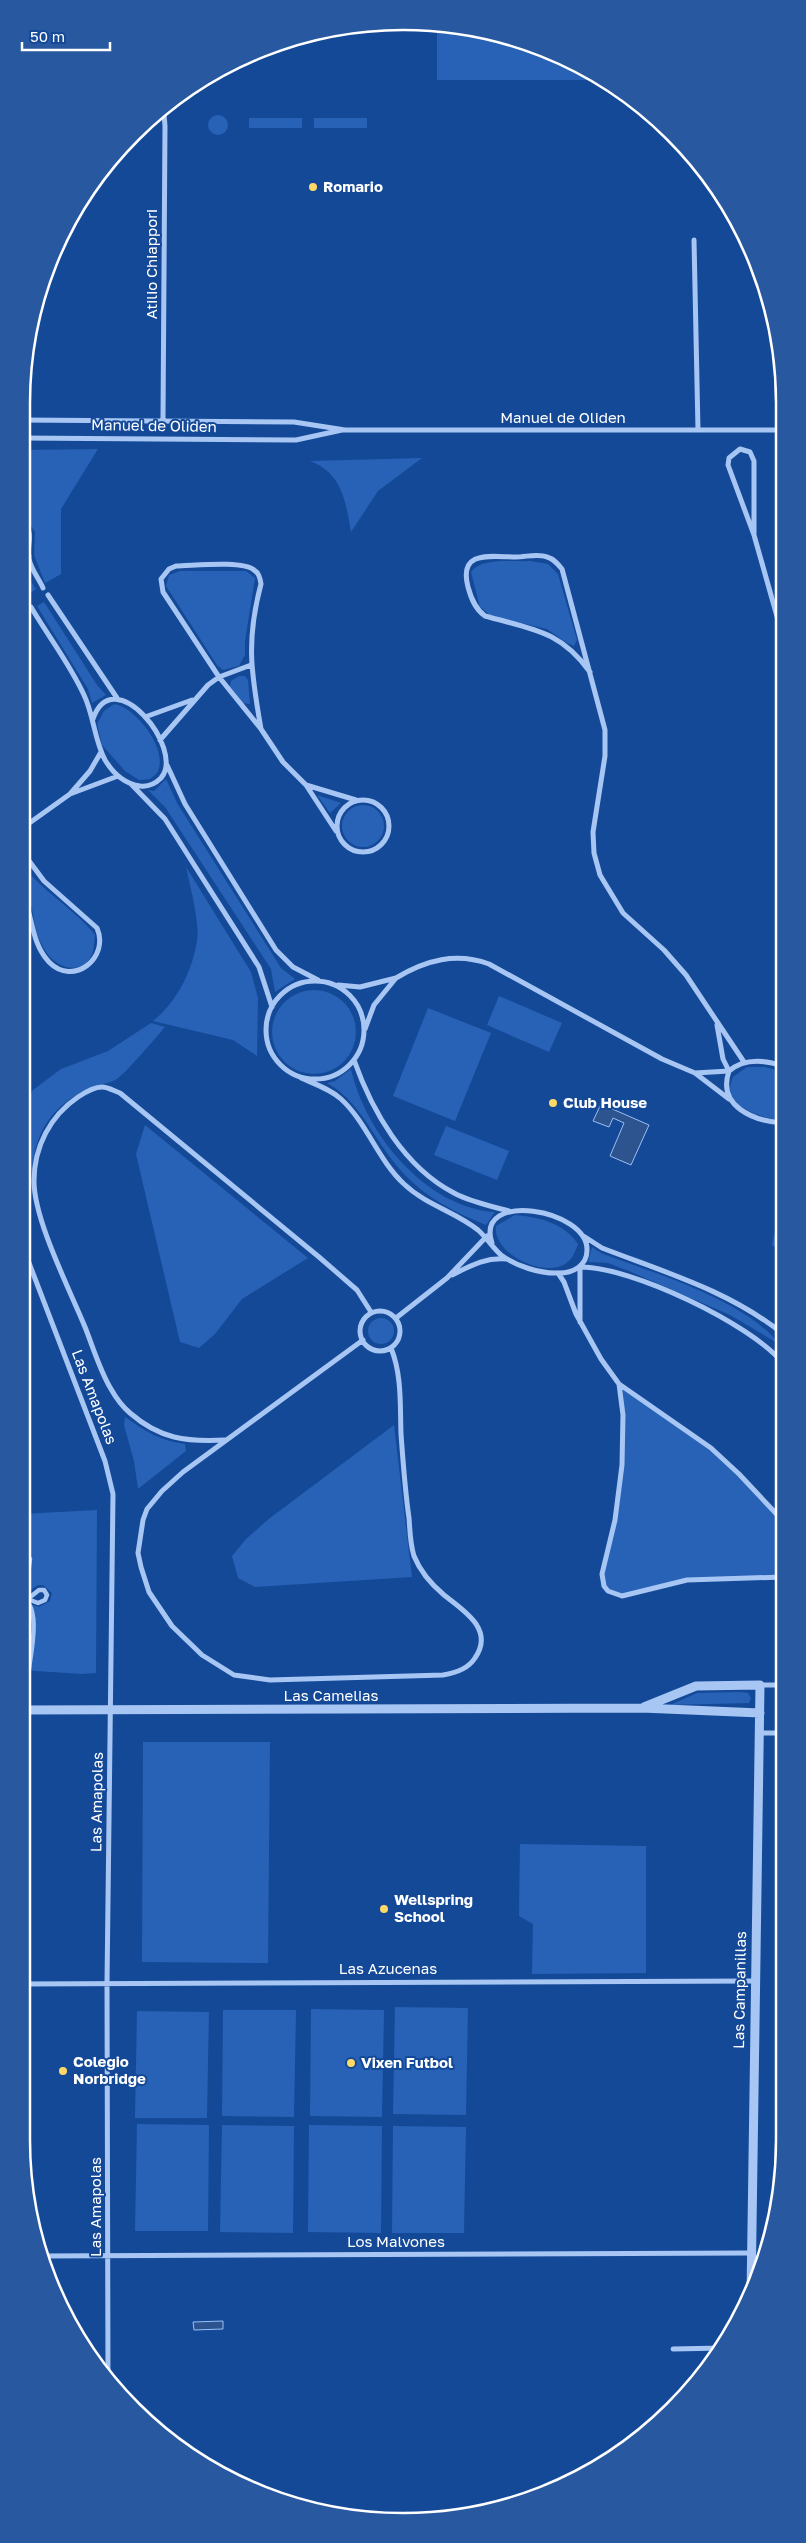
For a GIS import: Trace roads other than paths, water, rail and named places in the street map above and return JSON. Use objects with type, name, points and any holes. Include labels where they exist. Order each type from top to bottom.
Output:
[{"type":"street","name":"Atilio Chiappori","points":[[163,420],[164,117]]},
{"type":"street","points":[[694,240],[698,430]]},
{"type":"street","name":"Manuel de Oliden","points":[[30,420],[294,422],[345,430],[776,430]]},
{"type":"street","name":"Manuel de Oliden","points":[[30,438],[296,440],[345,430]]},
{"type":"street","points":[[754,535],[754,461],[750,452],[740,450],[728,458],[728,465],[754,535],[776,613]]},
{"type":"street","points":[[590,672],[572,651],[547,634],[535,628],[485,616],[480,613],[474,604],[465,577],[471,561],[484,556],[538,555],[546,556],[558,564],[564,578],[600,706],[606,743],[593,832],[594,853],[600,875],[623,913],[664,950],[686,975],[710,1008],[717,1024],[723,1059],[729,1070],[725,1084],[729,1099]]},
{"type":"street","points":[[30,558],[44,588]]},
{"type":"street","points":[[261,729],[251,665],[251,629],[261,584],[255,570],[249,567],[232,566],[176,566],[169,569],[161,579],[162,592],[219,677],[261,729],[284,762],[306,785],[345,846],[360,852],[376,848],[387,836],[388,820],[385,812],[373,801],[356,800],[306,785]]},
{"type":"street","points":[[48,595],[117,698]]},
{"type":"street","points":[[31,607],[83,694],[93,718],[95,736],[101,752],[118,776],[132,784],[165,819],[259,967],[272,1007]]},
{"type":"street","points":[[160,740],[192,700],[219,677],[251,665]]},
{"type":"street","points":[[93,718],[103,701],[117,698],[127,702],[145,717],[160,740],[167,765],[186,804],[276,950],[297,970],[335,985],[360,987],[396,978],[418,966],[440,959],[477,959],[496,967],[662,1059],[695,1073],[749,1114],[776,1121]]},
{"type":"street","points":[[145,717],[192,700]]},
{"type":"street","points":[[30,823],[70,794],[90,771],[101,752]]},
{"type":"street","points":[[132,784],[150,786],[164,774],[167,765]]},
{"type":"street","points":[[70,794],[118,776]]},
{"type":"street","points":[[337,832],[338,816],[342,809],[356,800]]},
{"type":"street","points":[[30,862],[44,881],[97,928],[100,934],[99,949],[92,963],[80,970],[59,969],[48,960],[30,923]]},
{"type":"street","points":[[302,1078],[330,1077],[344,1070],[354,1060],[361,1047],[364,1032],[374,1005],[396,978]]},
{"type":"street","points":[[321,981],[306,982],[292,986],[280,995],[266,1020],[266,1035],[270,1049],[283,1067],[325,1088],[341,1099],[355,1114],[391,1170],[416,1195],[477,1229],[492,1243],[500,1254],[526,1267],[558,1273],[580,1267],[594,1266],[618,1273],[720,1315],[762,1341],[776,1354]]},
{"type":"street","points":[[335,985],[347,993],[357,1004],[364,1032]]},
{"type":"street","points":[[717,1024],[744,1062]]},
{"type":"street","points":[[354,1060],[366,1090],[407,1156],[422,1172],[435,1182],[461,1196],[509,1211],[544,1213],[570,1225],[584,1237],[602,1248],[731,1300],[776,1329]]},
{"type":"street","points":[[695,1073],[729,1070],[744,1062],[765,1062],[776,1064]]},
{"type":"street","points":[[225,1440],[185,1441],[165,1435],[150,1428],[129,1412],[110,1388],[43,1224],[35,1193],[35,1164],[43,1138],[50,1124],[70,1102],[83,1094],[102,1087],[120,1093],[325,1262],[357,1290],[371,1312]]},
{"type":"street","points":[[396,1318],[447,1278],[486,1237],[499,1216],[509,1211]]},
{"type":"street","points":[[491,1230],[492,1243]]},
{"type":"street","points":[[580,1322],[580,1267],[586,1256],[584,1237]]},
{"type":"street","points":[[447,1278],[485,1260],[492,1258],[508,1259]]},
{"type":"street","name":"Las Amapolas","points":[[30,1265],[105,1461],[112,1485],[107,1983],[108,2368]]},
{"type":"street","points":[[558,1273],[564,1282],[580,1322],[601,1359],[619,1384],[711,1448],[739,1474],[776,1513]]},
{"type":"street","points":[[385,1311],[396,1318],[400,1332],[398,1341],[391,1348],[375,1350],[363,1340],[361,1325],[371,1312],[385,1311]]},
{"type":"street","points":[[363,1340],[183,1472],[162,1491],[148,1510],[140,1530],[138,1553],[149,1592],[184,1640],[234,1675],[252,1679],[312,1680],[443,1675],[460,1671],[471,1664],[477,1655],[481,1634],[471,1616],[424,1575],[413,1553],[402,1450],[398,1371],[391,1348]]},
{"type":"street","points":[[619,1384],[623,1415],[622,1466],[615,1520],[602,1574],[604,1586],[608,1591],[622,1596],[687,1580],[776,1577]]},
{"type":"street","points":[[30,1609],[34,1619],[30,1656]]},
{"type":"street","name":"Las Campanillas","points":[[751,2276],[760,1685]]},
{"type":"street","name":"Las Camelias","points":[[642,1708],[696,1686],[776,1685]]},
{"type":"street","name":"Las Camelias","points":[[30,1710],[642,1708],[760,1713]]},
{"type":"street","points":[[759,1733],[776,1733]]},
{"type":"street","name":"Las Azucenas","points":[[30,1984],[754,1981]]},
{"type":"street","name":"Los Malvones","points":[[49,2256],[750,2253]]},
{"type":"street","points":[[673,2349],[712,2348]]},
{"type":"place","name":"Romario","points":[[313,187]]},
{"type":"place","name":"Club House","points":[[553,1103]]},
{"type":"place","name":"Wellspring School","points":[[384,1909]]},
{"type":"place","name":"Vixen Futbol","points":[[351,2063]]},
{"type":"place","name":"Colegio Norbridge","points":[[63,2071]]}]
